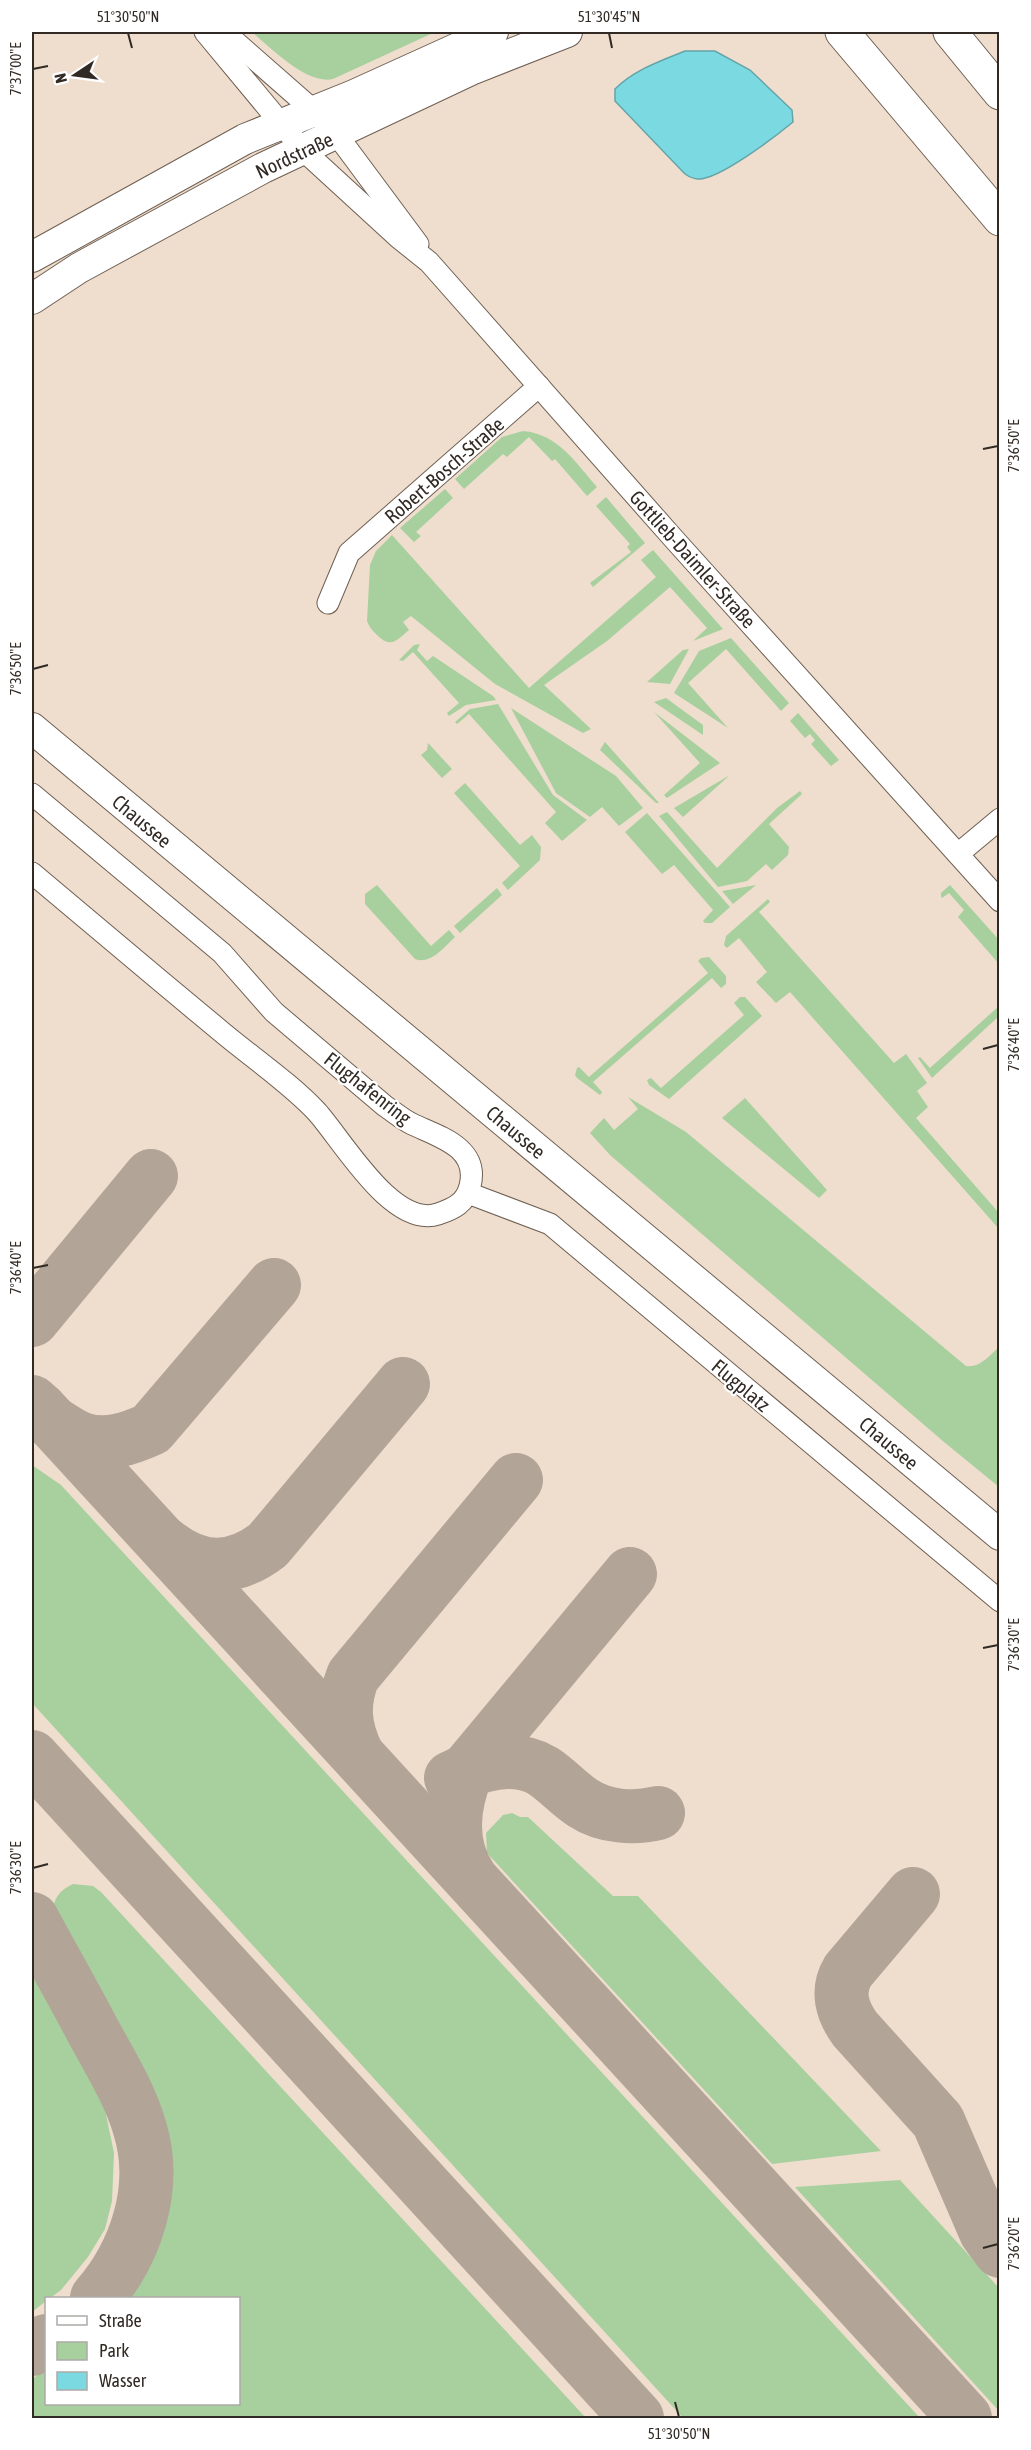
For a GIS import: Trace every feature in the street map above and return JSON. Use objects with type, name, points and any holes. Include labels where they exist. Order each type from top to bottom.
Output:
[{"type":"highway","points":[[842,32],[999,219]]},
{"type":"highway","points":[[950,32],[999,93]]},
{"type":"main road","name":"Nordstraße","points":[[32,257],[225,149],[493,32]]},
{"type":"main road","name":"Nordstraße","points":[[32,299],[79,268],[252,174],[473,69],[567,32]]},
{"type":"main road","name":"Chaussee","points":[[32,728],[999,1535]]},
{"type":"street","name":"Gottlieb-Daimler-Straße","points":[[205,32],[303,150],[399,238],[429,262]]},
{"type":"street","name":"Gottlieb-Daimler-Straße","points":[[224,32],[314,111],[337,135],[409,230],[429,262],[999,901]]},
{"type":"street","name":"Robert-Bosch-Straße","points":[[328,603],[349,554],[539,386]]},
{"type":"street","name":"Flughafenring","points":[[32,794],[222,953],[274,1012],[385,1106],[404,1120],[440,1134],[455,1145],[470,1167],[472,1176],[468,1193]]},
{"type":"street","points":[[958,854],[999,819]]},
{"type":"street","points":[[32,873],[311,1107],[363,1170],[399,1207],[412,1215],[429,1217],[458,1206],[468,1193]]},
{"type":"street","name":"Flugplatz","points":[[468,1193],[550,1224],[999,1601]]},
{"type":"green space","points":[[252,32],[435,32],[333,79],[323,79],[301,71],[290,64]]},
{"type":"green space","points":[[523,431],[535,433],[556,443],[597,487],[587,496],[555,459],[552,461],[529,437],[507,457],[503,454],[464,489],[455,479],[502,437]]},
{"type":"green space","points":[[445,489],[453,498],[416,532],[421,536],[414,542],[400,528]]},
{"type":"green space","points":[[606,497],[645,543],[593,587],[590,583],[631,552],[627,547],[630,544],[596,506]]},
{"type":"green space","points":[[392,535],[529,688],[656,577],[641,560],[653,550],[723,629],[693,641],[707,628],[670,587],[607,641],[544,685],[591,729],[583,733],[495,684],[411,616],[403,622],[409,630],[392,642],[385,641],[374,632],[367,621],[370,565],[376,551]]},
{"type":"green space","points":[[731,638],[789,703],[781,711],[726,649],[688,683],[728,728],[674,693],[699,651]]},
{"type":"green space","points":[[420,644],[417,650],[427,661],[433,656],[496,700],[466,705],[449,716],[447,713],[459,703],[413,652],[403,661],[399,660],[414,645]]},
{"type":"green space","points":[[689,649],[670,684],[647,682],[683,650]]},
{"type":"green space","points":[[666,698],[703,725],[703,735],[654,702]]},
{"type":"green space","points":[[498,704],[553,795],[587,820],[562,841],[545,823],[556,812],[469,714],[457,724],[455,722],[470,709]]},
{"type":"green space","points":[[511,708],[616,776],[643,808],[619,826],[602,807],[590,817],[556,793]]},
{"type":"green space","points":[[654,712],[720,763],[667,798],[664,795],[700,763]]},
{"type":"green space","points":[[798,713],[839,760],[831,766],[811,744],[815,740],[810,734],[805,738],[790,721]]},
{"type":"green space","points":[[605,742],[659,803],[656,803],[600,750]]},
{"type":"green space","points":[[428,743],[452,769],[442,778],[421,755],[427,750]]},
{"type":"green space","points":[[730,775],[683,817],[674,808]]},
{"type":"green space","points":[[465,783],[520,845],[532,835],[541,847],[540,860],[508,890],[502,883],[520,866],[454,793]]},
{"type":"green space","points":[[800,791],[802,794],[769,824],[789,847],[788,855],[772,870],[766,864],[747,881],[718,887],[659,816],[667,812],[717,868],[777,808]]},
{"type":"green space","points":[[647,813],[730,907],[712,923],[703,921],[713,910],[674,865],[662,874],[625,832]]},
{"type":"green space","points":[[377,885],[431,946],[449,930],[455,937],[432,957],[426,960],[415,959],[365,904],[365,894]]},
{"type":"green space","points":[[756,885],[733,904],[722,891]]},
{"type":"green space","points":[[950,885],[999,940],[999,964],[958,917],[964,910],[949,893],[942,898],[941,893]]},
{"type":"green space","points":[[497,888],[502,895],[460,933],[454,926]]},
{"type":"green space","points":[[768,899],[770,902],[759,912],[894,1063],[906,1054],[927,1083],[917,1091],[928,1107],[916,1118],[999,1213],[999,1229],[790,992],[776,1003],[756,982],[767,972],[739,938],[727,948],[724,945],[726,936]]},
{"type":"green space","points":[[709,957],[726,976],[726,984],[721,988],[712,978],[593,1082],[602,1092],[600,1095],[577,1078],[575,1075],[577,1068],[579,1067],[589,1077],[708,973],[698,961]]},
{"type":"green space","points":[[740,997],[745,997],[762,1016],[669,1099],[649,1085],[647,1080],[651,1078],[661,1088],[744,1015],[734,1003]]},
{"type":"green space","points":[[999,1006],[999,1016],[932,1078],[918,1058],[920,1057],[930,1068]]},
{"type":"green space","points":[[628,1097],[686,1132],[966,1366],[980,1363],[999,1347],[999,1487],[610,1155],[590,1133],[604,1118],[614,1130],[638,1109]]},
{"type":"green space","points":[[745,1098],[827,1190],[819,1198],[722,1118]]},
{"type":"green space","points":[[32,1465],[61,1485],[920,2418],[683,2418],[32,1703]]},
{"type":"green space","points":[[512,1813],[520,1817],[528,1817],[613,1896],[638,1896],[881,2151],[772,2164],[487,1853],[486,1833],[503,1815]]},
{"type":"green space","points":[[73,1884],[93,1886],[101,1892],[586,2418],[32,2418],[32,2380],[45,2367],[45,2405],[240,2405],[240,2297],[118,2297],[137,2267],[152,2235],[161,2199],[161,2164],[156,2125],[142,2090],[53,1917],[57,1897]]},
{"type":"green space","points":[[32,1971],[103,2100],[114,2153],[112,2201],[105,2229],[88,2257],[61,2290],[51,2297],[45,2297],[45,2302],[32,2312]]},
{"type":"green space","points":[[900,2180],[999,2288],[999,2411],[795,2187]]},
{"type":"water","points":[[685,51],[715,51],[750,70],[792,110],[793,122],[747,156],[719,172],[698,179],[685,174],[615,101],[615,89],[639,71]]},
{"type":"taxiway","points":[[32,1320],[151,1176]]},
{"type":"taxiway","points":[[53,1423],[78,1438],[100,1442],[126,1439],[151,1429],[274,1285]]},
{"type":"taxiway","points":[[164,1543],[190,1559],[216,1565],[229,1564],[255,1554],[268,1545],[403,1384]]},
{"type":"taxiway","points":[[32,1402],[965,2418]]},
{"type":"taxiway","points":[[357,1754],[349,1734],[346,1715],[347,1696],[353,1676],[516,1480]]},
{"type":"taxiway","points":[[470,1877],[458,1851],[455,1824],[458,1797],[467,1770],[630,1574]]},
{"type":"taxiway","points":[[32,1757],[637,2418]]},
{"type":"taxiway","points":[[451,1778],[485,1765],[521,1763],[543,1771],[591,1808],[619,1816],[658,1813]]},
{"type":"taxiway","points":[[913,1894],[848,1971],[842,1986],[842,2001],[855,2029],[938,2121],[986,2232],[1000,2251]]},
{"type":"taxiway","points":[[32,1919],[113,2066],[136,2116],[145,2151],[145,2197],[140,2219],[123,2261],[98,2297]]},
{"type":"taxiway","points":[[32,2349],[45,2342]]}]
